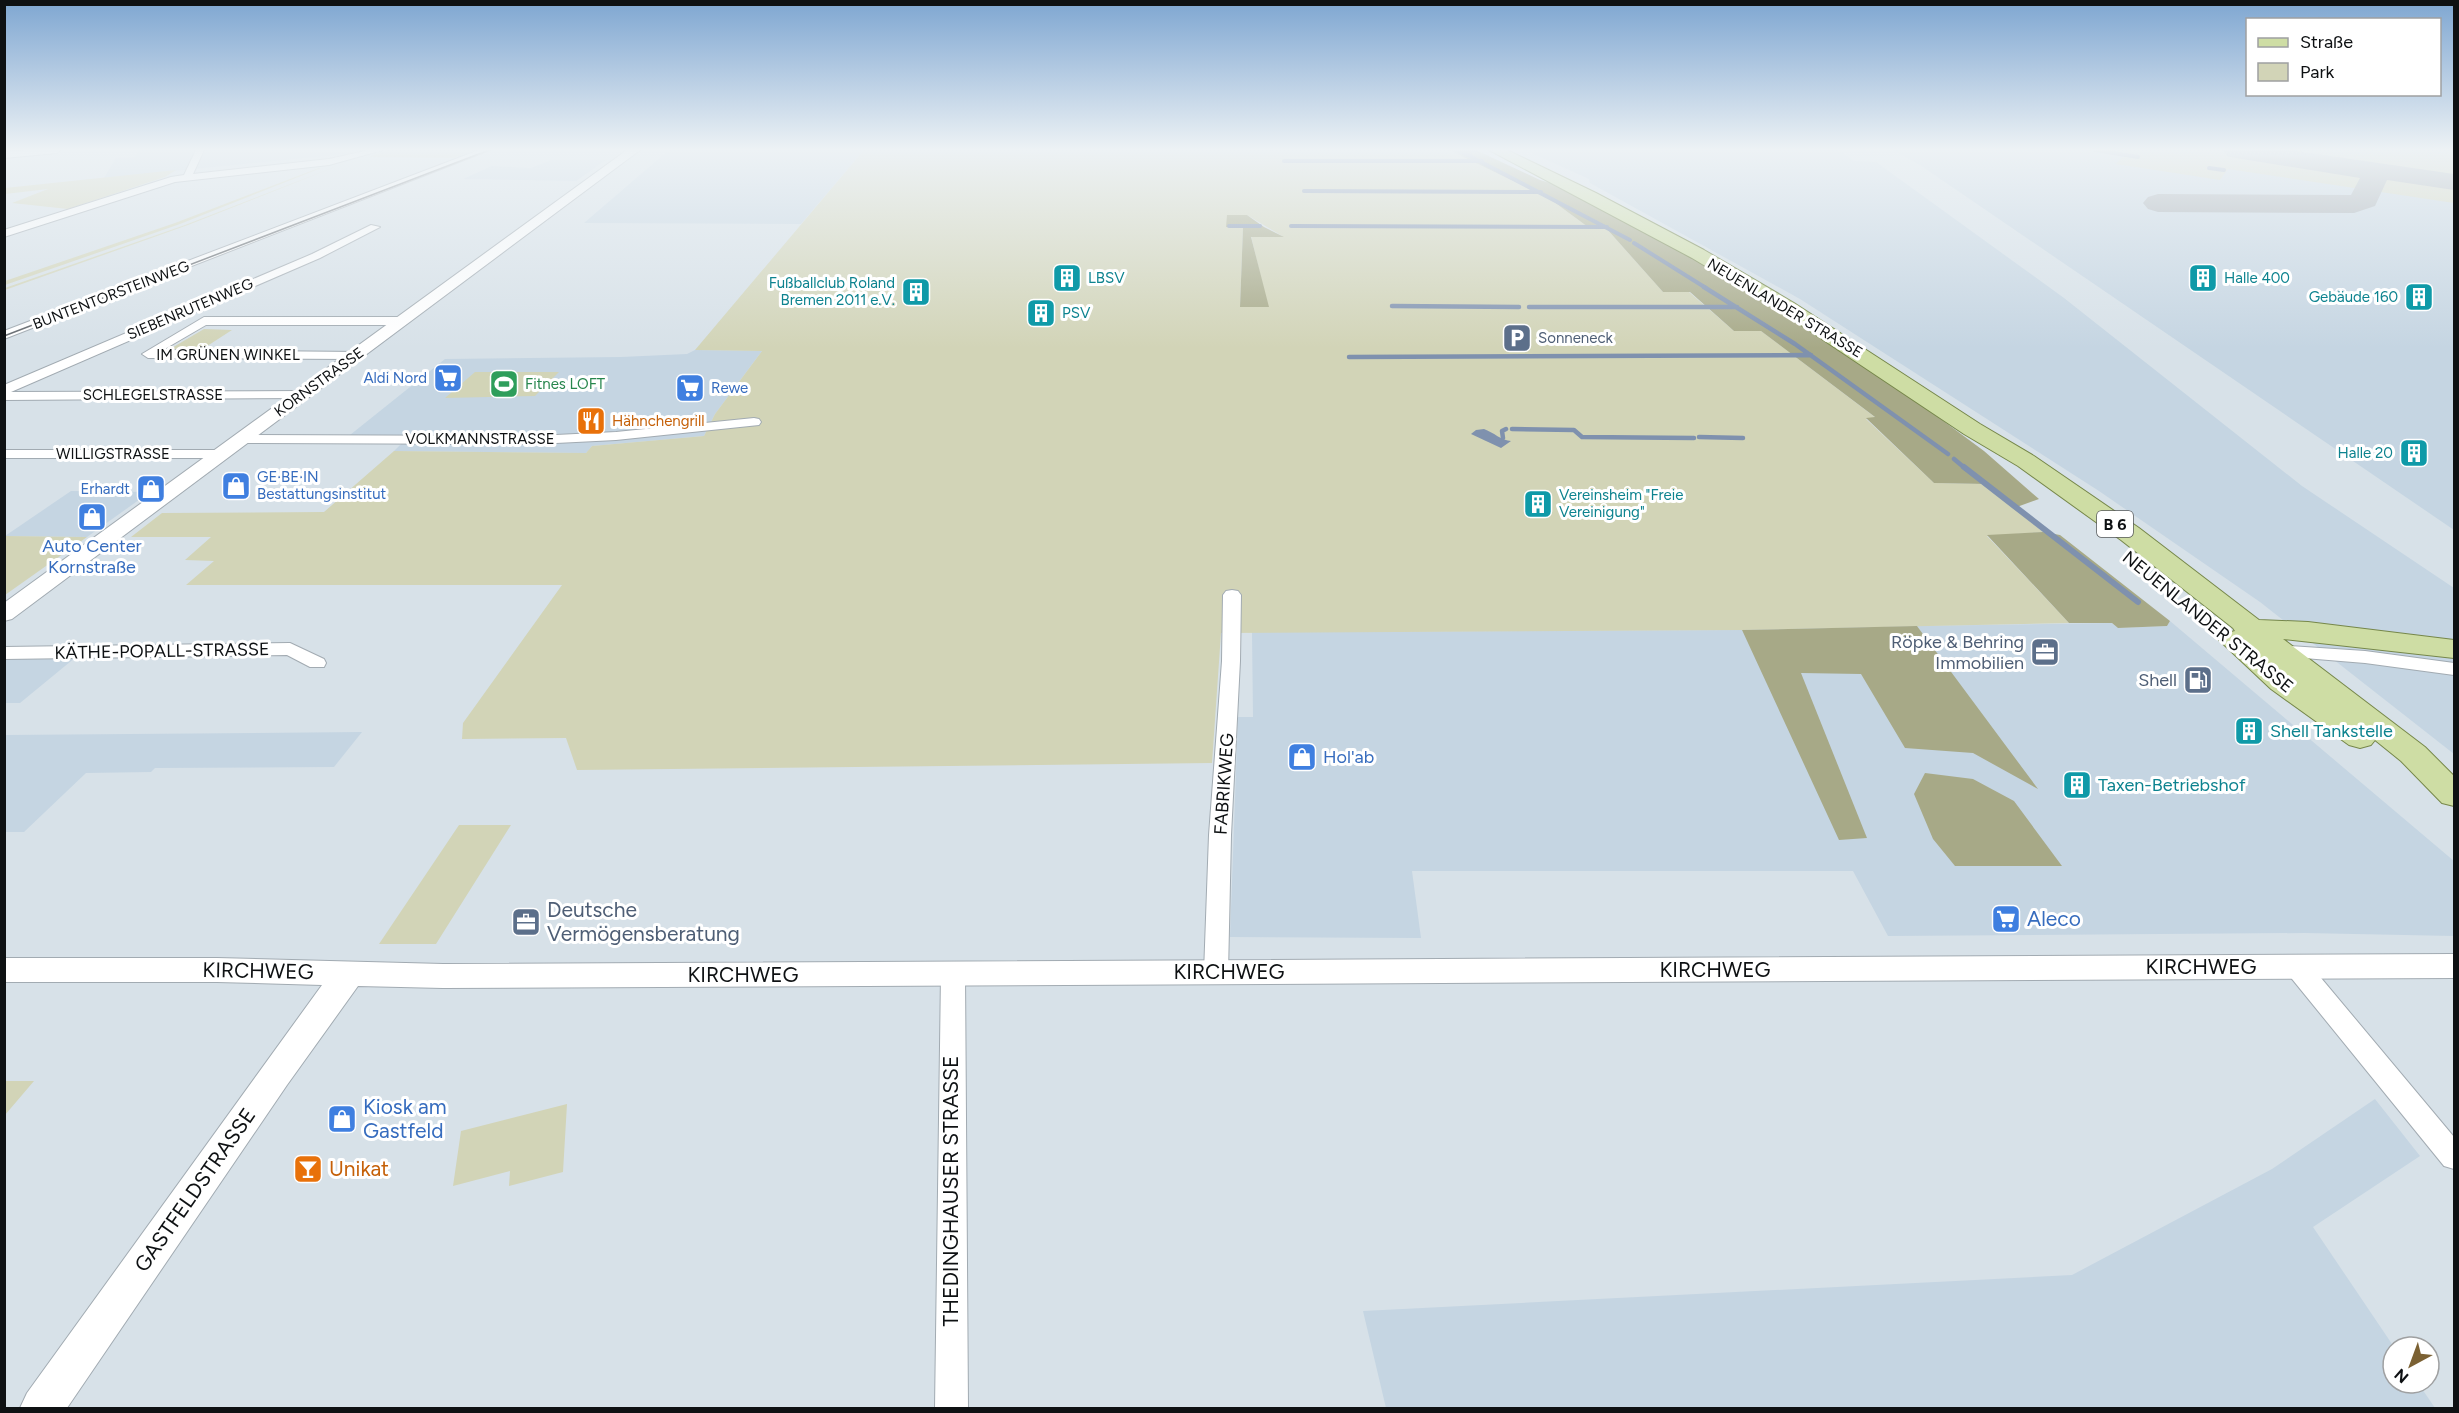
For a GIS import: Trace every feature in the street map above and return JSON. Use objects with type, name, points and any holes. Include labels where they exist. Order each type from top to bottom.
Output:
[{"type":"main road","name":"NEUENLANDER STRASSE","points":[[1628,216],[1698,254],[1787,307],[1879,365],[1972,429],[2026,461],[2130,534],[2261,644],[2414,754],[2454,795]]},
{"type":"main road","name":"NEUENLANDER STRASSE","points":[[1972,429],[2007,462],[2222,631],[2261,644],[2282,682],[2412,776],[2454,801]]},
{"type":"main road","points":[[2261,644],[2308,631],[2454,649]]},
{"type":"street","points":[[4,234],[61,216]]},
{"type":"street","name":"BUNTENTORSTEINWEG","points":[[4,335],[314,216]]},
{"type":"street","name":"KORNSTRASSE","points":[[4,614],[544,216]]},
{"type":"street","name":"SIEBENRUTENWEG","points":[[4,390],[316,256],[375,227]]},
{"type":"street","name":"IM GRÜNEN WINKEL","points":[[355,355],[148,354],[204,321],[401,321]]},
{"type":"street","name":"SCHLEGELSTRASSE","points":[[4,396],[302,395]]},
{"type":"street","name":"VOLKMANNSTRASSE","points":[[241,439],[536,440],[616,436],[754,422]]},
{"type":"street","name":"WILLIGSTRASSE","points":[[4,454],[220,454]]},
{"type":"street","name":"FABRIKWEG","points":[[1216,973],[1232,595]]},
{"type":"street","points":[[2261,644],[2454,669]]},
{"type":"street","name":"KÄTHE-POPALL-STRASSE","points":[[4,653],[290,649],[317,663]]},
{"type":"street","name":"KIRCHWEG","points":[[4,970],[350,972],[443,976],[2454,966]]},
{"type":"street","points":[[2297,967],[2454,1157]]},
{"type":"street","name":"GASTFELDSTRASSE","points":[[42,1408],[275,1075],[350,972]]},
{"type":"street","name":"THEDINGHAUSER STRASSE","points":[[951,1408],[953,974]]},
{"type":"shaded area","points":[[592,216],[808,216],[801,224],[584,223]]},
{"type":"shaded area","points":[[1650,216],[1951,216],[2064,298],[2302,486],[2454,588],[2454,754],[2260,602],[2099,491],[1800,299]]},
{"type":"shaded area","points":[[1995,216],[2454,216],[2454,530]]},
{"type":"shaded area","points":[[695,350],[762,351],[715,414],[704,436],[592,446],[586,453],[394,451],[401,444],[340,443],[445,359],[621,357],[687,354]]},
{"type":"shaded area","points":[[71,491],[150,492],[87,537],[5,536]]},
{"type":"shaded area","points":[[2170,621],[2454,861],[2454,936],[2305,933],[1888,936],[1853,871],[1412,871],[1421,938],[1230,937],[1238,717],[1253,717],[1252,632],[1742,630],[1759,662],[1944,664],[1917,626],[2112,623],[2118,628],[2167,626]]},
{"type":"shaded area","points":[[76,657],[20,703],[5,703],[4,658]]},
{"type":"shaded area","points":[[362,732],[334,767],[155,768],[151,772],[86,773],[24,832],[5,832],[5,735]]},
{"type":"shaded area","points":[[2375,1099],[2420,1156],[2313,1227],[2386,1335],[2381,1335],[2381,1395],[2426,1395],[2435,1408],[1386,1408],[1363,1311],[2072,1275],[2272,1169]]},
{"type":"green space","points":[[193,216],[200,216],[5,285],[5,281]]},
{"type":"green space","points":[[211,216],[5,290],[5,288]]},
{"type":"green space","points":[[808,216],[1247,216],[1243,228],[1240,306],[1268,307],[1251,236],[1282,236],[1249,216],[1573,216],[1588,227],[1606,228],[1663,292],[1689,292],[1734,331],[1761,331],[1876,418],[1866,419],[1934,483],[1986,484],[2043,532],[1987,536],[2069,623],[1742,630],[1221,633],[1212,763],[577,770],[566,738],[462,739],[463,723],[562,585],[186,585],[214,561],[185,560],[211,537],[131,537],[162,513],[324,512],[394,451],[586,453],[592,446],[704,436],[715,414],[762,351],[695,350]]},
{"type":"green space","points":[[1227,216],[1248,216],[1284,237],[1251,237],[1269,307],[1240,307],[1243,228],[1226,227]]},
{"type":"green space","points":[[1573,216],[1618,216],[1731,280],[1862,363],[1984,451],[2039,499],[2014,508],[1986,484],[1934,483],[1866,418],[1875,417],[1761,331],[1734,331],[1690,292],[1663,292],[1606,228],[1588,227]]},
{"type":"green space","points":[[204,329],[232,330],[201,350],[170,349]]},
{"type":"green space","name":"Fitnes LOFT","points":[[475,372],[559,372],[535,396],[445,398]]},
{"type":"green space","points":[[2043,532],[2060,535],[2170,621],[2167,626],[2118,628],[2112,623],[2069,623],[1987,535]]},
{"type":"green space","points":[[5,536],[87,537],[5,595]]},
{"type":"green space","points":[[1917,626],[2038,789],[1973,753],[1905,748],[1861,674],[1801,673],[1867,838],[1839,840],[1742,630]]},
{"type":"green space","points":[[1925,773],[1973,779],[2014,801],[2062,866],[1955,866],[1933,839],[1914,794]]},
{"type":"green space","points":[[459,825],[511,825],[436,944],[379,944]]},
{"type":"green space","points":[[4,1081],[34,1081],[5,1115]]},
{"type":"green space","points":[[567,1104],[563,1172],[509,1186],[510,1171],[453,1186],[461,1131]]},
{"type":"water","points":[[1484,429],[1504,440],[1511,441],[1501,448],[1471,434],[1476,430]]},
{"type":"waterway","points":[[1584,216],[1605,227]]},
{"type":"waterway","points":[[1229,226],[1260,226]]},
{"type":"waterway","points":[[1291,226],[1605,227]]},
{"type":"waterway","points":[[1605,227],[1630,240]]},
{"type":"waterway","points":[[1634,243],[1706,288]]},
{"type":"waterway","points":[[1704,287],[1736,307]]},
{"type":"waterway","points":[[1392,306],[1519,307]]},
{"type":"waterway","points":[[1529,307],[1736,307]]},
{"type":"waterway","points":[[1736,307],[1810,355]]},
{"type":"waterway","points":[[1349,357],[1810,355]]},
{"type":"waterway","points":[[1810,355],[1948,454]]},
{"type":"waterway","points":[[1503,438],[1502,431],[1506,429]]},
{"type":"waterway","points":[[1512,429],[1574,430],[1582,437],[1694,438]]},
{"type":"waterway","points":[[1699,437],[1743,438]]},
{"type":"waterway","points":[[1954,459],[1966,469]]},
{"type":"waterway","points":[[1964,467],[2138,602]]},
{"type":"tram line","points":[[4,336],[317,216]]},
{"type":"place","name":"LBSV","points":[[1067,278]]},
{"type":"place","name":"Halle 400","points":[[2203,278]]},
{"type":"place","name":"Fußballclub Roland Bremen 2011 e.V.","points":[[916,292]]},
{"type":"place","name":"Gebäude 160","points":[[2419,297]]},
{"type":"place","name":"PSV","points":[[1041,313]]},
{"type":"place","name":"Sonneneck","points":[[1517,338]]},
{"type":"place","name":"Aldi Nord","points":[[448,378]]},
{"type":"place","name":"Fitnes LOFT","points":[[504,384]]},
{"type":"place","name":"Rewe","points":[[690,388]]},
{"type":"place","name":"Hähnchengrill","points":[[591,421]]},
{"type":"place","name":"Halle 20","points":[[2414,453]]},
{"type":"place","name":"GE·BE·IN Bestattungsinstitut","points":[[236,486]]},
{"type":"place","name":"Erhardt","points":[[151,489]]},
{"type":"place","name":"Vereinsheim \"Freie Vereinigung\"","points":[[1538,504]]},
{"type":"place","name":"Auto Center Kornstraße","points":[[92,517]]},
{"type":"place","name":"Röpke & Behring Immobilien","points":[[2045,652]]},
{"type":"place","name":"Shell","points":[[2198,680]]},
{"type":"place","name":"Shell Tankstelle","points":[[2249,731]]},
{"type":"place","name":"Hol'ab","points":[[1302,757]]},
{"type":"place","name":"Taxen-Betriebshof","points":[[2077,785]]},
{"type":"place","name":"Aleco","points":[[2006,919]]},
{"type":"place","name":"Deutsche Vermögensberatung","points":[[526,922]]},
{"type":"place","name":"Kiosk am Gastfeld","points":[[342,1119]]},
{"type":"place","name":"Unikat","points":[[308,1169]]}]
